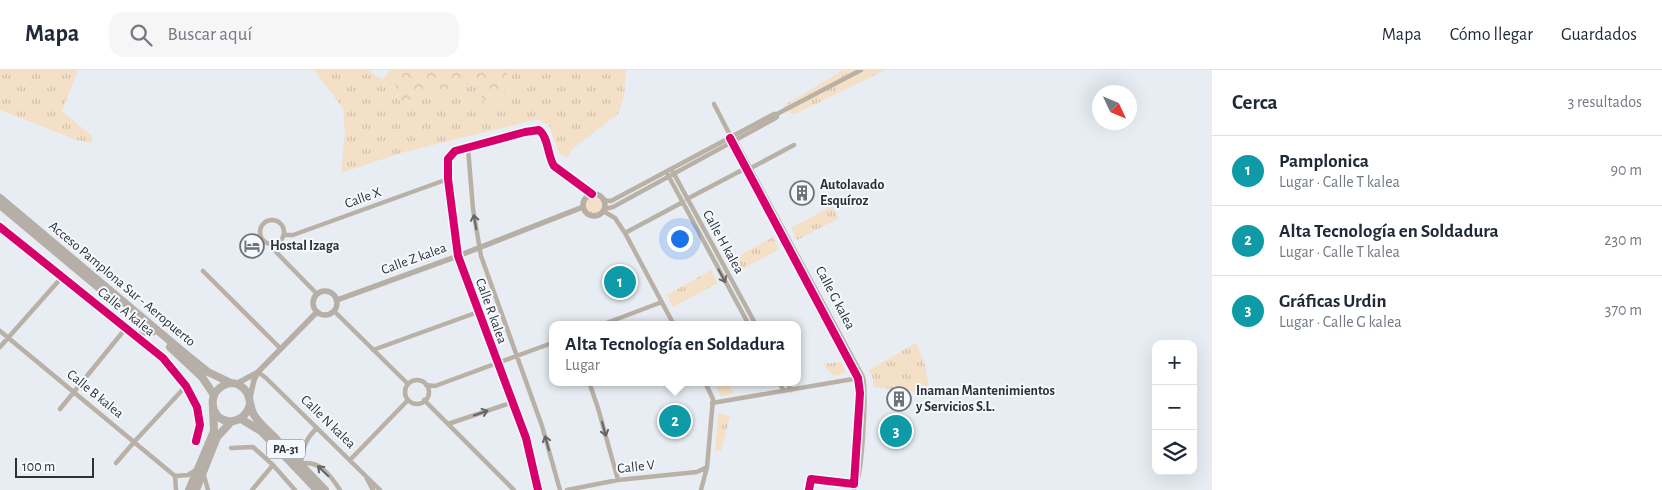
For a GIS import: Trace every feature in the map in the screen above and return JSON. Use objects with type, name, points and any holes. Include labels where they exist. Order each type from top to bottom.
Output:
[{"type":"highway","points":[[0,192],[16,211]]},
{"type":"highway","name":"Acceso Pamplona Sur - Aeropuerto","points":[[0,198],[188,356],[216,377],[234,384]]},
{"type":"highway","name":"Acceso Pamplona Sur - Aeropuerto","points":[[0,205],[154,333],[202,377],[214,395]]},
{"type":"highway","points":[[196,490],[200,471],[214,431],[214,395],[221,387],[234,384]]},
{"type":"highway","name":"PA-31","points":[[234,384],[248,392],[254,415],[325,490]]},
{"type":"highway","points":[[188,490],[200,471],[216,437],[231,422],[245,416],[250,401]]},
{"type":"highway","points":[[214,409],[220,418],[231,422]]},
{"type":"highway","points":[[240,419],[261,431],[317,490]]},
{"type":"street","points":[[603,210],[732,139],[774,120],[777,114],[861,70]]},
{"type":"street","name":"Calle G kalea","points":[[714,104],[860,378],[854,490]]},
{"type":"street","points":[[468,148],[525,132],[539,130],[545,137],[554,166],[592,194],[611,201],[670,173]]},
{"type":"street","points":[[625,233],[794,145]]},
{"type":"street","name":"Calle R kalea","points":[[538,490],[526,438],[458,256],[448,179],[448,159],[450,154],[468,148],[473,209],[481,256],[542,426],[560,490]]},
{"type":"street","name":"Calle H kalea","points":[[670,173],[746,321]]},
{"type":"street","name":"Calle X","points":[[284,235],[294,235],[448,179]]},
{"type":"street","points":[[592,194],[586,197],[582,207],[586,213],[592,216],[600,215],[603,210],[604,200]]},
{"type":"street","name":"Calle H kalea","points":[[685,201],[754,321]]},
{"type":"street","name":"Calle Z kalea","points":[[337,300],[480,248],[582,207]]},
{"type":"street","points":[[603,210],[615,218],[625,233],[672,321]]},
{"type":"street","points":[[270,244],[279,242],[284,235],[283,227],[277,222],[266,222],[261,228],[263,240],[270,244],[317,294]]},
{"type":"street","name":"Calle A kalea","points":[[0,227],[163,358],[186,386],[196,407],[200,425],[196,441]]},
{"type":"street","points":[[203,271],[281,349]]},
{"type":"street","points":[[0,347],[62,277]]},
{"type":"street","points":[[326,291],[331,292],[337,300],[334,311],[327,315],[317,312],[314,305],[317,294],[326,291]]},
{"type":"street","points":[[612,321],[662,302]]},
{"type":"street","points":[[334,311],[408,384]]},
{"type":"street","points":[[234,384],[258,372],[317,312]]},
{"type":"street","points":[[373,350],[478,312]]},
{"type":"street","points":[[60,409],[126,328]]},
{"type":"street","name":"Calle B kalea","points":[[0,331],[175,476]]},
{"type":"street","points":[[134,334],[154,333]]},
{"type":"street","points":[[426,385],[428,395],[424,400],[416,404],[408,400],[405,392],[408,384],[415,380],[419,380],[426,385],[435,386],[549,344]]},
{"type":"street","points":[[250,401],[254,380],[258,372]]},
{"type":"street","name":"Calle N kalea","points":[[258,372],[380,490]]},
{"type":"street","points":[[712,404],[860,378]]},
{"type":"street","points":[[116,463],[186,386]]},
{"type":"street","points":[[591,386],[618,480]]},
{"type":"street","points":[[701,490],[707,467],[712,404],[712,395],[707,386]]},
{"type":"street","points":[[782,386],[784,391]]},
{"type":"street","points":[[789,386],[791,390]]},
{"type":"street","points":[[350,460],[408,400]]},
{"type":"street","points":[[424,400],[514,490]]},
{"type":"street","points":[[448,424],[513,402]]},
{"type":"street","points":[[317,428],[308,438],[303,449],[301,464],[307,462],[320,466],[340,490]]},
{"type":"street","points":[[230,448],[253,447],[273,465],[294,490]]},
{"type":"street","points":[[252,490],[273,465]]},
{"type":"street","name":"Calle V","points":[[567,490],[618,480],[697,472],[707,467]]},
{"type":"street","points":[[176,490],[175,476],[188,475],[200,471],[208,490]]},
{"type":"street","points":[[365,475],[373,490]]},
{"type":"street","points":[[809,490],[811,479],[854,484]]},
{"type":"green space","points":[[0,70],[78,70],[62,111],[92,136],[92,143],[77,140],[0,110]]},
{"type":"green space","points":[[314,70],[369,70],[372,74],[382,79],[387,74],[395,84],[397,99],[402,102],[479,82],[486,109],[493,107],[509,83],[506,70],[626,70],[624,96],[619,113],[571,150],[568,158],[559,153],[549,125],[537,119],[401,153],[341,173],[345,132],[343,108]]},
{"type":"green space","points":[[391,70],[506,70],[509,83],[493,107],[485,109],[478,82],[402,102],[397,99],[395,84],[387,74]]},
{"type":"green space","points":[[843,70],[885,70],[793,115],[783,106]]},
{"type":"green space","points":[[593,196],[599,199],[602,205],[599,211],[593,214],[587,211],[584,205],[587,199]]},
{"type":"green space","points":[[832,206],[839,218],[797,240],[791,228]]},
{"type":"green space","points":[[773,237],[779,249],[736,273],[729,261]]},
{"type":"green space","points":[[711,270],[718,283],[673,307],[667,295]]},
{"type":"green space","points":[[916,343],[924,361],[930,393],[873,387],[873,378],[869,370]]},
{"type":"green space","points":[[841,362],[845,371],[843,374],[833,376],[823,364]]},
{"type":"green space","points":[[716,386],[730,386],[734,393],[723,396],[720,395]]},
{"type":"green space","points":[[718,413],[730,416],[721,451],[715,451]]},
{"type":"cycle path","points":[[538,490],[526,438],[458,256],[448,179],[448,159],[455,151],[539,130],[545,137],[554,166],[592,194]]},
{"type":"cycle path","points":[[730,138],[858,378],[860,393],[854,484],[811,479],[809,490]]},
{"type":"cycle path","points":[[0,227],[163,358],[186,386],[197,407],[200,425],[196,441]]},
{"type":"place","name":"Autolavado Esquíroz","points":[[802,193]]},
{"type":"place","name":"Hostal Izaga","points":[[252,246]]},
{"type":"place","name":"Pamplonica","points":[[620,282]]},
{"type":"place","name":"Inaman Mantenimientos y Servicios S.L.","points":[[899,399]]},
{"type":"place","name":"Alta Tecnología en Soldadura","points":[[675,421]]},
{"type":"place","name":"Gráficas Urdin","points":[[896,431]]}]
